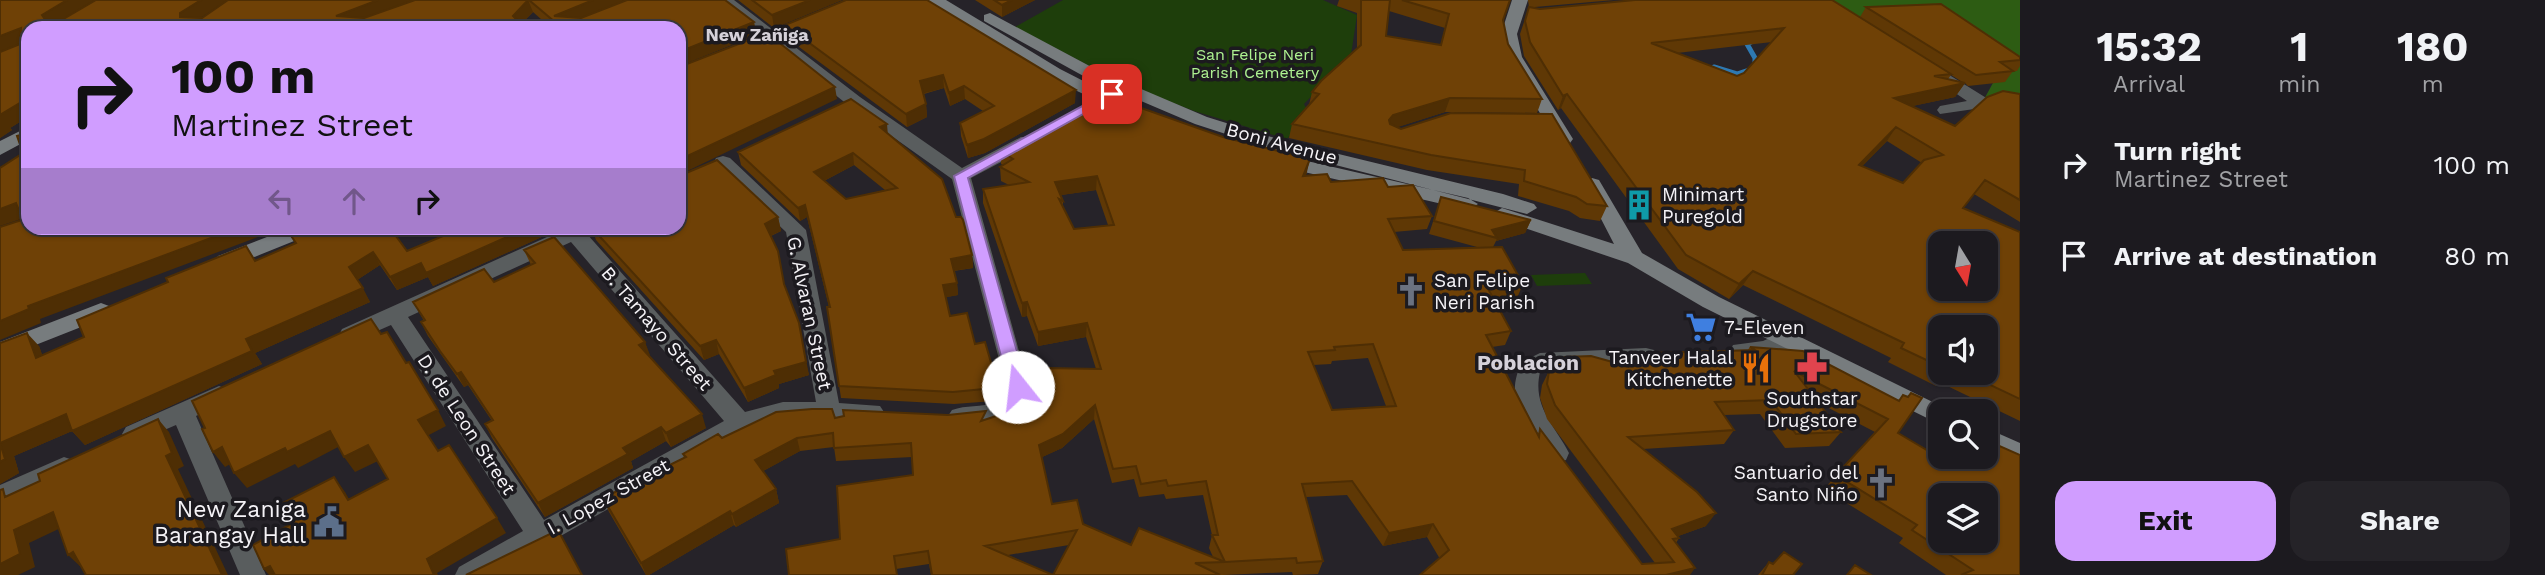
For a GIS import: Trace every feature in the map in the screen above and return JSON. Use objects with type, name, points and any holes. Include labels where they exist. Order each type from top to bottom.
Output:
[{"type":"main road","points":[[726,55],[862,0]]},
{"type":"main road","name":"Boni Avenue","points":[[935,0],[1054,74],[1105,99],[1172,126],[1268,157],[1446,198],[1616,246]]},
{"type":"main road","name":"Boni Avenue","points":[[960,0],[1056,57],[1122,88],[1275,144],[1447,183],[1565,220],[1616,246],[1712,302],[1928,409]]},
{"type":"main road","points":[[1515,18],[1514,57],[1608,210],[1616,246]]},
{"type":"main road","points":[[0,149],[21,136]]},
{"type":"main road","points":[[206,268],[289,235]]},
{"type":"main road","points":[[0,351],[118,304]]},
{"type":"main road","points":[[1998,443],[2020,454]]},
{"type":"street","points":[[723,0],[854,101],[961,176],[1018,387],[1004,410],[979,417],[938,415]]},
{"type":"street","points":[[1515,18],[1535,15]]},
{"type":"street","points":[[1920,62],[1982,103],[1946,110]]},
{"type":"street","points":[[961,176],[1122,88]]},
{"type":"street","points":[[830,112],[854,101]]},
{"type":"street","points":[[1526,121],[1553,121]]},
{"type":"street","points":[[701,172],[747,151]]},
{"type":"street","name":"G. Alvaran Street","points":[[723,162],[796,230],[829,410]]},
{"type":"street","points":[[333,343],[568,235]]},
{"type":"street","name":"B. Tamayo Street","points":[[583,235],[740,423]]},
{"type":"street","name":"D. de Leon Street","points":[[395,314],[539,534]]},
{"type":"street","points":[[1717,352],[1767,349],[1785,339]]},
{"type":"street","points":[[1573,476],[1535,424],[1525,397],[1530,368],[1540,361],[1668,355]]},
{"type":"street","points":[[109,446],[245,383]]},
{"type":"street","name":"I. Lopez Street","points":[[468,575],[740,423],[783,411],[897,413]]},
{"type":"street","points":[[182,412],[253,575]]},
{"type":"street","points":[[0,497],[85,457]]},
{"type":"green space","name":"San Felipe Neri Parish Cemetery","points":[[1063,0],[1323,0],[1357,15],[1351,55],[1304,104],[1309,113],[1287,139],[1194,111],[1122,83],[1015,27]]},
{"type":"green space","points":[[1808,0],[2020,0],[2020,112],[1982,103],[2006,59],[1820,16]]},
{"type":"green space","points":[[1585,273],[1592,284],[1537,286],[1531,275]]},
{"type":"building","points":[[0,0],[67,0],[42,15],[44,18],[65,18],[96,0],[201,0],[180,13],[180,17],[202,18],[228,0],[378,0],[336,16],[364,18],[415,0],[528,0],[513,16],[518,21],[21,21],[21,28],[0,36]]},
{"type":"building","points":[[529,0],[593,0],[554,16],[581,18],[627,0],[725,0],[754,22],[686,49],[686,21],[554,21]]},
{"type":"building","points":[[752,0],[810,0],[772,15]]},
{"type":"building","points":[[846,0],[927,0],[1076,90],[984,139],[967,145],[960,123],[994,106],[964,86],[949,93],[943,75],[920,81],[926,104],[906,114],[785,25]]},
{"type":"building","points":[[994,0],[1012,0],[1002,5]]},
{"type":"building","points":[[1361,0],[1390,0],[1386,36],[1441,45],[1449,14],[1402,0],[1510,0],[1503,20],[1508,44],[1542,99],[1450,98],[1393,115],[1389,120],[1390,124],[1401,129],[1451,113],[1552,114],[1607,206],[1587,204],[1576,197],[1524,181],[1525,170],[1431,155],[1292,124],[1319,94],[1312,92],[1321,81],[1361,45]]},
{"type":"building","points":[[1635,0],[1832,0],[1951,74],[1934,76],[1965,83],[1894,98],[1955,126],[1987,97],[2003,91],[2020,94],[2020,200],[1985,180],[1963,208],[2020,232],[2020,399],[1990,385],[1998,385],[1998,315],[1928,315],[1928,361],[1901,348],[1904,343],[1753,271],[1739,284],[1686,255],[1567,94],[1563,96],[1530,42],[1525,21],[1529,7],[1540,9]],"holes":[[[1784,28],[1744,73],[1737,76],[1651,43]],[[1896,127],[1943,155],[1924,160],[1903,183],[1859,165]]]},
{"type":"building","points":[[1941,4],[2020,57],[2020,60],[2000,62],[2013,71],[1976,75],[1866,7]]},
{"type":"building","points":[[21,28],[21,102],[0,115],[0,52],[20,44]]},
{"type":"building","points":[[767,33],[835,87],[686,157],[686,64]]},
{"type":"building","points":[[1113,98],[1223,137],[1310,159],[1303,176],[1327,174],[1331,182],[1383,178],[1388,187],[1413,185],[1432,216],[1388,219],[1403,250],[1502,247],[1523,284],[1486,285],[1511,331],[1486,335],[1539,437],[1540,429],[1642,564],[1674,562],[1555,405],[1547,384],[1549,371],[1565,357],[1591,356],[1627,366],[1619,354],[1755,350],[1750,347],[1803,351],[1899,401],[1903,395],[1908,397],[1911,393],[1922,398],[1898,433],[1928,451],[1928,469],[1998,469],[1998,445],[2020,455],[2020,575],[1961,575],[1973,570],[1947,553],[1998,553],[1998,483],[1928,483],[1928,540],[1912,530],[1917,525],[1836,475],[1888,419],[1794,371],[1841,432],[1796,434],[1771,400],[1715,402],[1734,430],[1628,437],[1697,492],[1716,513],[1672,529],[1679,538],[1673,539],[1695,568],[1666,575],[1420,575],[1449,550],[1433,524],[1389,533],[1352,481],[1302,484],[1323,561],[1297,563],[1296,558],[1225,562],[1195,563],[1220,575],[1053,575],[932,575],[928,551],[894,556],[897,575],[789,575],[786,549],[840,539],[837,486],[913,475],[911,443],[834,448],[833,433],[797,438],[755,460],[776,489],[732,514],[730,511],[641,563],[603,498],[686,457],[683,454],[718,434],[722,438],[776,412],[812,409],[832,409],[835,418],[844,416],[843,410],[948,415],[986,411],[981,421],[1039,402],[1048,393],[1046,368],[1101,369],[1087,323],[1038,332],[1027,302],[1022,303],[983,189],[1029,182],[1000,167],[1013,159],[1001,151],[1094,101],[1103,106]],"holes":[[[1097,176],[1114,225],[1074,229],[1059,199],[1063,201],[1055,182]],[[1373,344],[1396,406],[1332,410],[1308,352]],[[1095,405],[1113,469],[1136,466],[1141,484],[1166,480],[1168,486],[1206,481],[1218,535],[1212,535],[1225,562],[1139,528],[1131,545],[1083,524],[1077,500],[1052,504],[1039,445],[1063,434]],[[1077,530],[1053,575],[985,546]]]},
{"type":"building","points":[[851,99],[887,124],[880,127],[942,179],[956,217],[963,220],[972,255],[951,259],[957,283],[943,285],[950,316],[967,313],[975,344],[985,342],[997,383],[994,388],[953,392],[839,386],[827,307],[830,307],[805,205],[798,208],[738,152]],"holes":[[[853,153],[897,188],[846,199],[814,172]]]},
{"type":"building","points":[[21,154],[21,213],[16,203],[0,209],[0,168]]},
{"type":"building","points":[[717,160],[778,217],[765,224],[778,251],[784,284],[799,323],[806,362],[774,371],[776,375],[744,388],[716,340],[700,346],[598,235],[686,235],[686,173]]},
{"type":"building","points":[[1441,197],[1531,220],[1492,230],[1497,238],[1434,221]]},
{"type":"building","points":[[21,220],[21,235],[219,235],[28,306],[29,309],[0,321],[0,227]]},
{"type":"building","points":[[290,235],[395,235],[407,251],[442,235],[511,235],[426,273],[421,263],[390,277],[373,252],[349,267],[363,288],[246,339],[252,351],[72,431],[66,414],[0,443],[0,343],[27,333],[36,358],[84,337],[77,320],[168,282],[166,278],[246,246],[255,261],[296,243]]},
{"type":"building","points":[[554,237],[645,342],[639,345],[702,414],[666,433],[661,427],[623,448],[628,454],[538,503],[485,424],[493,420],[461,372],[457,374],[440,351],[421,322],[425,320],[413,302],[484,269],[494,282],[535,263],[524,250]]},
{"type":"building","points":[[371,319],[381,334],[387,332],[438,410],[418,420],[438,451],[449,445],[497,518],[427,559],[434,575],[275,575],[270,566],[264,569],[253,545],[293,523],[283,503],[334,477],[348,500],[388,479],[368,445],[344,457],[330,431],[287,452],[285,448],[234,473],[222,447],[213,452],[192,401]]},
{"type":"building","points":[[158,419],[172,453],[166,456],[222,575],[86,575],[73,552],[68,555],[53,512],[14,530],[20,554],[0,564],[0,490],[3,489],[5,497],[40,481],[38,474]]},
{"type":"building","points":[[0,443],[5,459],[0,462]]},
{"type":"building","points":[[558,530],[582,575],[466,575]]},
{"type":"building","points":[[1784,552],[1802,564],[1793,575],[1762,575],[1769,562],[1773,564]]},
{"type":"building","points":[[1855,565],[1871,575],[1847,575]]},
{"type":"waterway","points":[[1714,67],[1737,74],[1755,68],[1755,58],[1747,44],[1751,42]]},
{"type":"place","name":"Minimart Puregold","points":[[1639,205]]},
{"type":"place","name":"San Felipe Neri Parish","points":[[1411,291]]},
{"type":"place","name":"7-Eleven","points":[[1701,327]]},
{"type":"place","name":"Southstar Drugstore","points":[[1812,367]]},
{"type":"place","name":"Tanveer Halal Kitchenette","points":[[1756,368]]},
{"type":"place","name":"Santuario del Santo Niño","points":[[1881,483]]},
{"type":"place","name":"New Zaniga Barangay Hall","points":[[329,522]]},
{"type":"district","name":"New Zañiga","points":[[757,35]]},
{"type":"district","name":"Poblacion","points":[[1528,363]]},
{"type":"route","points":[[1018,387],[961,176],[1112,94]]}]
